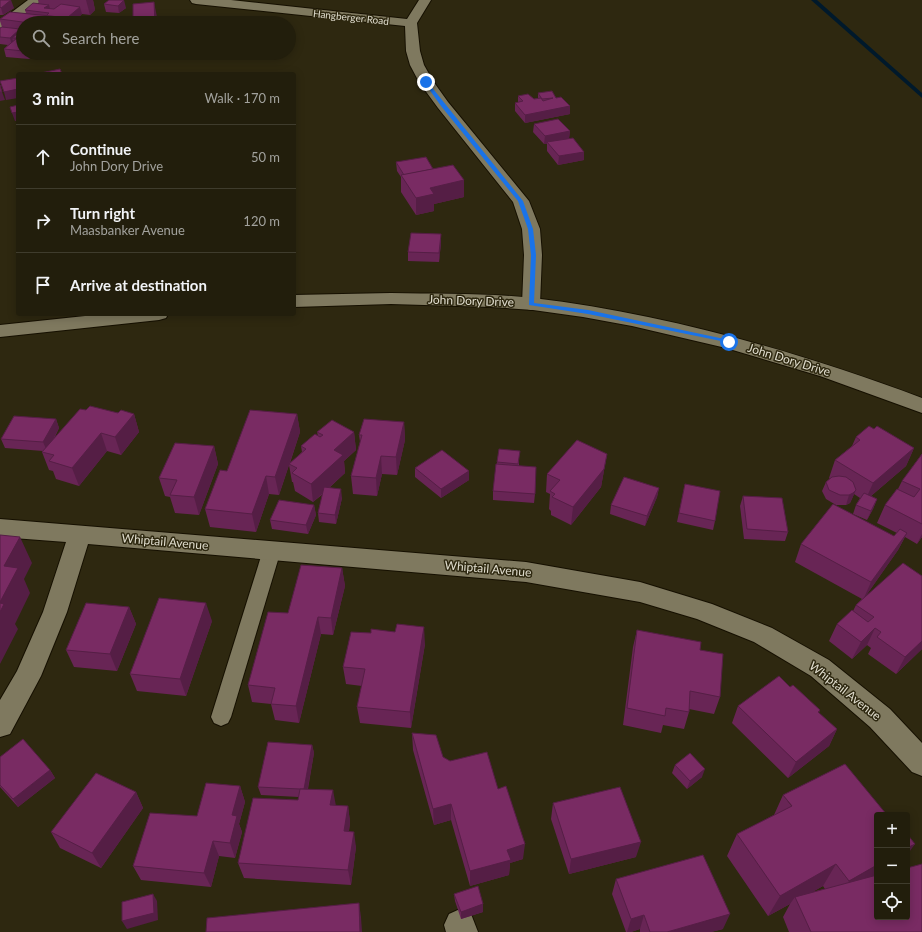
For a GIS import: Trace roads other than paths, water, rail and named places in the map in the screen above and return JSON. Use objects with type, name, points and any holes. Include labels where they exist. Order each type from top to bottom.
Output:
[{"type":"street","points":[[0,27],[36,0]]},
{"type":"street","name":"Hangberger Road","points":[[196,0],[411,23]]},
{"type":"street","points":[[425,0],[411,23],[413,51],[417,65],[426,82],[442,105],[521,201],[531,229],[534,255],[531,304]]},
{"type":"street","name":"John Dory Drive","points":[[296,302],[403,299],[531,304],[609,316],[729,342],[802,362],[867,384],[922,406]]},
{"type":"street","points":[[0,331],[140,316]]},
{"type":"street","name":"Whiptail Avenue","points":[[0,528],[526,572],[640,592],[704,611],[763,636],[820,668],[880,718],[922,763]]},
{"type":"street","points":[[0,725],[28,676],[52,619],[80,534]]},
{"type":"lane","points":[[221,717],[272,550]]},
{"type":"waterway","points":[[814,0],[922,96]]}]
